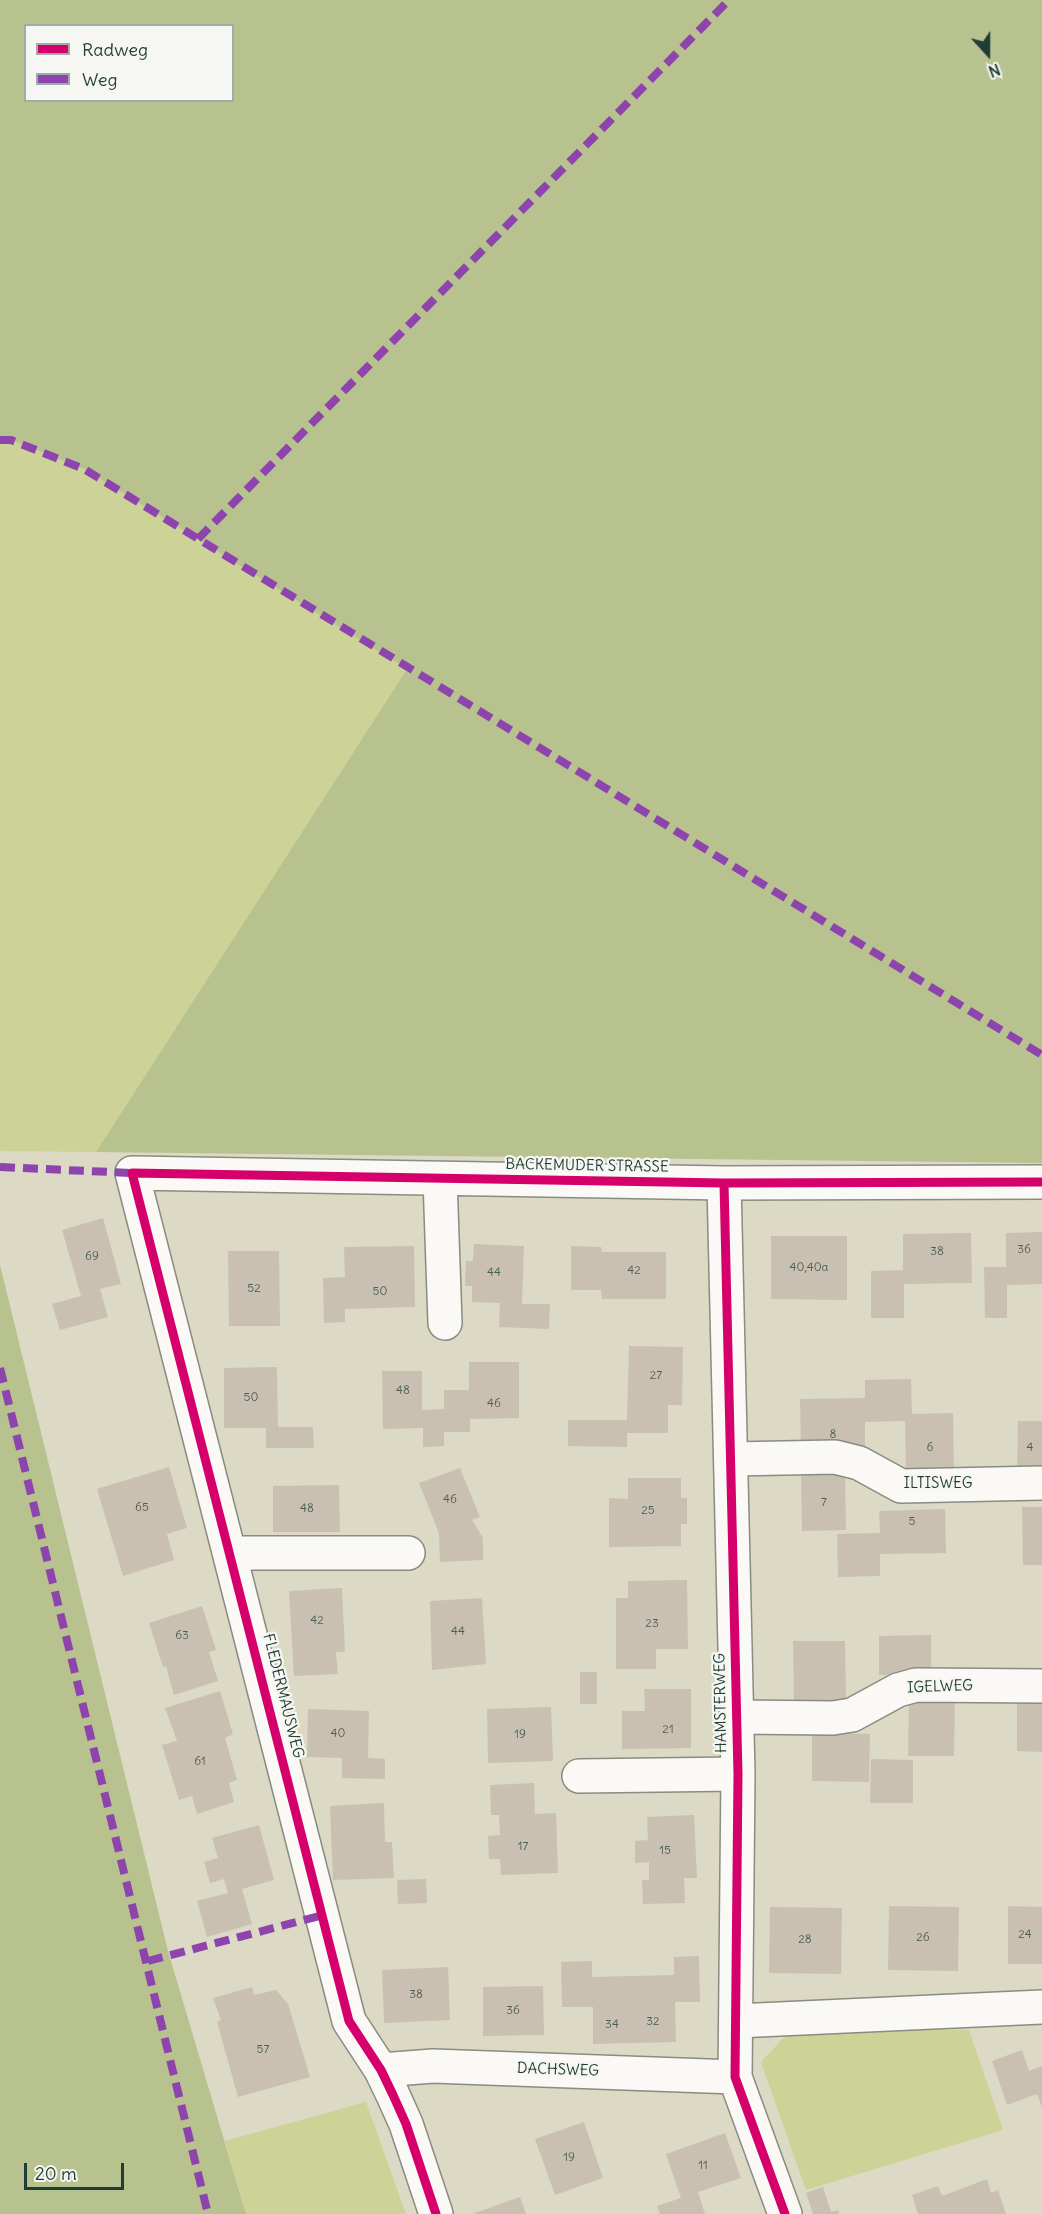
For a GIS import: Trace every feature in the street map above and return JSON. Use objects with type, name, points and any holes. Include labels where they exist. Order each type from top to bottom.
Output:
[{"type":"street","name":"BACKEMUDER STRASSE","points":[[132,1173],[724,1183],[1042,1182]]},
{"type":"street","name":"FLEDERMAUSWEG","points":[[132,1173],[349,2021],[381,2070],[406,2124],[436,2214]]},
{"type":"street","points":[[440,1179],[445,1323]]},
{"type":"street","name":"HAMSTERWEG","points":[[724,1183],[738,1774],[735,2077],[785,2214]]},
{"type":"street","name":"ILTISWEG","points":[[732,1459],[835,1457],[859,1463],[901,1486],[1042,1483]]},
{"type":"street","points":[[231,1553],[408,1553]]},
{"type":"street","name":"IGELWEG","points":[[736,1718],[832,1718],[852,1715],[898,1690],[916,1685],[1042,1686]]},
{"type":"street","name":"HAMSTERWEG","points":[[579,1776],[738,1774]]},
{"type":"street","points":[[736,2021],[1042,2007]]},
{"type":"street","name":"DACHSWEG","points":[[381,2070],[433,2066],[735,2077]]},
{"type":"green space","points":[[0,0],[1042,0],[1042,1163],[96,1152],[407,669],[84,469],[11,440],[0,440]]},
{"type":"green space","points":[[0,440],[11,440],[84,469],[407,669],[96,1152],[0,1151]]},
{"type":"green space","points":[[0,1265],[168,1951],[246,2214],[0,2214]]},
{"type":"green space","points":[[793,2028],[969,2030],[1003,2130],[806,2190],[761,2062]]},
{"type":"green space","points":[[366,2102],[406,2214],[246,2214],[225,2141]]},
{"type":"building","points":[[103,1218],[121,1284],[100,1289],[108,1317],[60,1330],[52,1304],[81,1296],[62,1230]]},
{"type":"building","points":[[1042,1232],[1042,1284],[1007,1285],[1007,1318],[985,1318],[984,1267],[1006,1267],[1006,1233]]},
{"type":"building","points":[[971,1233],[972,1283],[904,1284],[904,1318],[871,1318],[871,1271],[903,1270],[903,1234]]},
{"type":"building","points":[[771,1236],[847,1236],[847,1300],[771,1299]]},
{"type":"building","points":[[474,1244],[524,1246],[522,1304],[550,1304],[549,1329],[499,1327],[500,1303],[472,1302],[472,1286],[465,1286],[466,1261],[473,1261]]},
{"type":"building","points":[[414,1246],[415,1307],[345,1309],[345,1322],[324,1323],[323,1278],[345,1277],[344,1247]]},
{"type":"building","points":[[571,1246],[601,1247],[602,1252],[666,1252],[666,1299],[602,1299],[601,1290],[571,1290]]},
{"type":"building","points":[[228,1251],[279,1251],[280,1326],[229,1326]]},
{"type":"building","points":[[629,1346],[683,1347],[682,1405],[668,1405],[668,1433],[627,1433],[627,1447],[568,1446],[568,1420],[627,1420]]},
{"type":"building","points":[[469,1362],[519,1362],[519,1418],[470,1419],[470,1432],[444,1432],[444,1446],[423,1447],[423,1428],[383,1429],[382,1371],[422,1371],[422,1410],[444,1409],[444,1390],[469,1390]]},
{"type":"building","points":[[277,1367],[278,1427],[313,1427],[314,1448],[266,1448],[266,1428],[224,1428],[224,1368]]},
{"type":"building","points":[[911,1379],[912,1414],[953,1413],[954,1475],[906,1477],[905,1421],[865,1422],[865,1447],[801,1449],[800,1399],[865,1398],[865,1380]]},
{"type":"building","points":[[1018,1421],[1042,1421],[1042,1475],[1017,1474]]},
{"type":"building","points":[[169,1467],[187,1528],[167,1534],[174,1560],[123,1576],[97,1489]]},
{"type":"building","points":[[460,1468],[480,1517],[472,1520],[483,1538],[483,1560],[440,1562],[439,1533],[419,1483]]},
{"type":"building","points":[[845,1474],[846,1530],[802,1531],[801,1475]]},
{"type":"building","points":[[628,1478],[681,1478],[681,1498],[687,1498],[687,1524],[681,1524],[681,1546],[609,1547],[609,1498],[628,1499]]},
{"type":"building","points":[[339,1485],[340,1532],[273,1532],[273,1486]]},
{"type":"building","points":[[1022,1507],[1042,1507],[1042,1565],[1023,1565]]},
{"type":"building","points":[[945,1509],[946,1553],[880,1554],[880,1576],[838,1577],[837,1534],[880,1533],[879,1511]]},
{"type":"building","points":[[687,1580],[688,1649],[656,1649],[656,1669],[616,1669],[616,1598],[628,1598],[628,1581]]},
{"type":"building","points":[[342,1588],[345,1652],[336,1652],[338,1674],[294,1676],[289,1591]]},
{"type":"building","points":[[482,1598],[486,1664],[432,1670],[430,1601]]},
{"type":"building","points":[[202,1606],[216,1650],[209,1652],[218,1681],[174,1695],[166,1666],[163,1667],[149,1623]]},
{"type":"building","points":[[931,1635],[931,1674],[879,1675],[879,1636]]},
{"type":"building","points":[[793,1641],[845,1641],[846,1701],[794,1702]]},
{"type":"building","points":[[580,1672],[597,1672],[597,1704],[580,1704]]},
{"type":"building","points":[[644,1689],[691,1689],[691,1748],[622,1749],[622,1711],[645,1711]]},
{"type":"building","points":[[220,1691],[233,1734],[225,1738],[237,1780],[229,1783],[234,1802],[197,1814],[192,1796],[179,1800],[162,1745],[177,1741],[165,1708]]},
{"type":"building","points":[[909,1699],[955,1700],[954,1756],[908,1756]]},
{"type":"building","points":[[1017,1700],[1042,1700],[1042,1752],[1017,1751]]},
{"type":"building","points":[[551,1707],[553,1761],[488,1763],[487,1709]]},
{"type":"building","points":[[308,1709],[369,1711],[368,1758],[385,1759],[385,1779],[342,1778],[342,1758],[307,1757]]},
{"type":"building","points":[[812,1733],[870,1734],[869,1782],[812,1781]]},
{"type":"building","points":[[871,1759],[913,1760],[913,1803],[870,1803]]},
{"type":"building","points":[[534,1783],[535,1814],[556,1813],[558,1873],[501,1875],[500,1859],[489,1859],[488,1836],[500,1835],[499,1815],[491,1815],[490,1785]]},
{"type":"building","points":[[384,1803],[385,1842],[392,1842],[394,1878],[333,1880],[330,1806]]},
{"type":"building","points":[[694,1815],[697,1878],[684,1878],[685,1903],[643,1904],[642,1880],[649,1880],[649,1862],[635,1863],[635,1841],[648,1840],[647,1817]]},
{"type":"building","points":[[259,1825],[274,1880],[242,1889],[252,1924],[207,1937],[197,1901],[228,1893],[224,1879],[210,1883],[204,1862],[218,1858],[212,1838]]},
{"type":"building","points":[[426,1879],[427,1903],[398,1904],[397,1880]]},
{"type":"building","points":[[889,1906],[959,1907],[958,1971],[888,1970]]},
{"type":"building","points":[[1008,1906],[1042,1907],[1042,1964],[1008,1964]]},
{"type":"building","points":[[770,1907],[842,1908],[841,1974],[769,1973]]},
{"type":"building","points":[[699,1956],[700,2002],[675,2002],[676,2042],[593,2044],[593,2007],[562,2007],[561,1962],[592,1961],[592,1977],[674,1975],[674,1957]]},
{"type":"building","points":[[448,1967],[450,2020],[384,2023],[382,1970]]},
{"type":"building","points":[[543,1986],[544,2035],[483,2036],[483,1987]]},
{"type":"building","points":[[252,1987],[254,1995],[276,1990],[288,2004],[310,2077],[238,2097],[217,2022],[221,2020],[213,1998]]},
{"type":"building","points":[[1022,2050],[1029,2071],[1042,2066],[1042,2107],[1037,2094],[1007,2105],[992,2061]]},
{"type":"building","points":[[584,2122],[603,2178],[555,2195],[535,2139]]},
{"type":"building","points":[[725,2133],[741,2178],[698,2192],[705,2214],[660,2214],[657,2206],[681,2198],[666,2154]]},
{"type":"building","points":[[987,2179],[991,2193],[998,2190],[1006,2214],[918,2214],[912,2195],[938,2186],[942,2196]]},
{"type":"building","points":[[823,2187],[831,2212],[838,2210],[839,2214],[813,2214],[806,2193]]},
{"type":"building","points":[[520,2197],[526,2214],[472,2214]]},
{"type":"marked path","points":[[198,539],[729,0]]},
{"type":"marked path","points":[[0,440],[11,440],[84,469],[1042,1055]]},
{"type":"marked path","points":[[0,1167],[132,1173]]},
{"type":"marked path","points":[[0,1368],[208,2214]]},
{"type":"marked path","points":[[148,1961],[323,1915]]},
{"type":"cycle path","points":[[436,2214],[406,2124],[393,2095],[381,2070],[349,2021],[132,1173],[724,1183],[1042,1182]]},
{"type":"cycle path","points":[[724,1183],[738,1774],[735,2077],[785,2214]]}]
